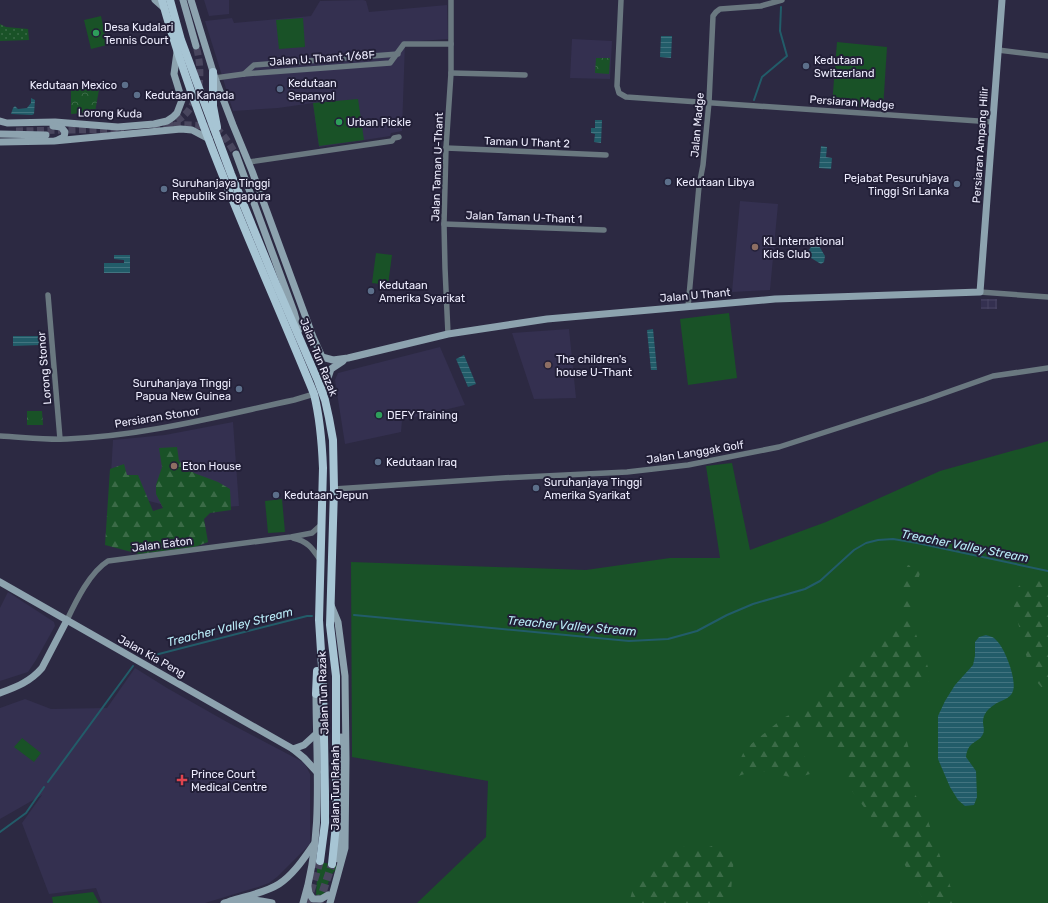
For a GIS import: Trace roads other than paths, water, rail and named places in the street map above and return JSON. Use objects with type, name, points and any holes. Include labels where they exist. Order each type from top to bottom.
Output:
[{"type":"main road","name":"Jalan Tun Razak","points":[[170,0],[181,40],[222,149],[276,284],[323,393],[333,440],[334,489],[330,625],[336,676],[336,825],[332,864]]},
{"type":"main road","name":"Jalan Tun Razak","points":[[163,4],[177,52],[208,139],[314,394],[322,446],[322,524],[319,632],[323,682],[325,823],[320,861]]},
{"type":"main road","points":[[214,75],[212,89],[222,149]]},
{"type":"main road","points":[[316,694],[319,632]]},
{"type":"street","name":"Jalan Tun Razak","points":[[155,0],[163,4]]},
{"type":"street","points":[[183,0],[196,46]]},
{"type":"street","name":"Jalan Tun Razak","points":[[191,0],[214,75],[249,162],[313,337]]},
{"type":"street","name":"Jalan Taman U-Thant","points":[[448,334],[444,224],[446,148],[451,73],[451,0]]},
{"type":"street","name":"Persiaran Madge","points":[[621,0],[617,86],[619,93],[626,96],[993,122]]},
{"type":"street","name":"Jalan Madge","points":[[688,307],[699,186],[703,165],[709,102],[713,16],[720,9],[761,6],[782,0]]},
{"type":"street","name":"Persiaran Ampang Hilir","points":[[980,292],[1002,0]]},
{"type":"street","name":"Jalan U. Thant 1/68F","points":[[214,75],[390,63],[404,44],[451,44]]},
{"type":"street","points":[[998,50],[1048,56]]},
{"type":"street","name":"Lorong Kuda","points":[[0,122],[118,126],[154,124],[167,121],[177,113],[182,100],[174,74],[177,52]]},
{"type":"street","points":[[451,73],[525,75]]},
{"type":"street","points":[[43,123],[50,126],[57,126],[65,132],[64,137],[54,141]]},
{"type":"street","name":"Lorong Kuda","points":[[0,142],[54,141],[181,129],[192,130],[208,139]]},
{"type":"street","points":[[0,132],[16,131]]},
{"type":"street","points":[[0,132],[46,135]]},
{"type":"street","points":[[249,162],[392,141],[394,138],[398,138]]},
{"type":"street","name":"Taman U Thant 2","points":[[446,148],[606,155]]},
{"type":"street","points":[[236,154],[294,312],[302,344]]},
{"type":"street","name":"Jalan Taman U-Thant 1","points":[[444,224],[604,230]]},
{"type":"street","name":"Jalan U Thant","points":[[313,337],[320,354],[324,359],[333,360],[348,358],[448,334],[547,319],[775,299],[980,292],[1048,297]]},
{"type":"street","name":"Lorong Stonor","points":[[48,295],[60,439]]},
{"type":"street","name":"Jalan U Thant","points":[[323,393],[331,369],[348,358]]},
{"type":"street","name":"Jalan Langgak Golf","points":[[334,489],[502,478],[627,472],[700,463],[779,448],[993,376],[1048,368]]},
{"type":"street","name":"Persiaran Stonor","points":[[0,436],[60,439],[112,435],[164,428],[294,400],[314,394]]},
{"type":"street","name":"Jalan Eaton","points":[[67,620],[82,592],[108,561],[291,537],[312,533],[322,524]]},
{"type":"street","points":[[291,537],[305,541],[321,560]]},
{"type":"street","name":"Jalan Kia Peng","points":[[0,582],[293,748],[317,772]]},
{"type":"street","name":"Jalan Tun Rahah","points":[[330,601],[338,622],[346,676],[345,848],[330,903]]},
{"type":"street","points":[[0,693],[23,684],[36,675],[42,668],[67,620]]},
{"type":"street","points":[[326,903],[340,854],[342,696],[336,676]]},
{"type":"street","points":[[303,903],[308,886],[317,820],[316,694]]},
{"type":"street","points":[[293,748],[304,745],[316,734]]},
{"type":"street","points":[[227,902],[272,888],[281,883],[299,865],[315,843]]},
{"type":"street","points":[[308,886],[309,893],[313,899],[321,899],[328,895]]},
{"type":"street","points":[[227,902],[259,899],[272,903]]},
{"type":"waterway","points":[[754,100],[762,77],[787,56],[780,31],[781,7]]},
{"type":"waterway","name":"Treacher Valley Stream","points":[[354,615],[629,641],[668,639],[697,631],[727,615],[753,604],[805,589],[820,581],[854,550],[866,543],[878,540],[893,539],[917,543],[1048,571]]},
{"type":"waterway","name":"Treacher Valley Stream","points":[[151,656],[307,616],[312,616]]},
{"type":"waterway","name":"Treacher Valley Stream","points":[[48,782],[133,666]]},
{"type":"waterway","name":"Treacher Valley Stream","points":[[0,832],[26,813],[44,787]]},
{"type":"tunnel","points":[[167,125],[179,119],[188,111],[197,95],[200,65],[196,46]]},
{"type":"tunnel","points":[[153,127],[196,125],[213,128],[222,133],[236,154]]},
{"type":"tunnel","points":[[16,131],[124,129]]},
{"type":"tunnel","points":[[307,903],[320,861]]},
{"type":"tunnel","points":[[319,903],[332,864]]},
{"type":"place","name":"Desa Kudalari Tennis Court","points":[[96,33]]},
{"type":"place","name":"Kedutaan Switzerland","points":[[806,66]]},
{"type":"place","name":"Kedutaan Mexico","points":[[125,85]]},
{"type":"place","name":"Kedutaan Sepanyol","points":[[280,89]]},
{"type":"place","name":"Kedutaan Kanada","points":[[137,95]]},
{"type":"place","name":"Urban Pickle","points":[[339,122]]},
{"type":"place","name":"Kedutaan Libya","points":[[668,182]]},
{"type":"place","name":"Pejabat Pesuruhjaya Tinggi Sri Lanka","points":[[957,184]]},
{"type":"place","name":"Suruhanjaya Tinggi Republik Singapura","points":[[164,189]]},
{"type":"place","name":"KL International Kids Club","points":[[755,247]]},
{"type":"place","name":"Kedutaan Amerika Syarikat","points":[[371,291]]},
{"type":"place","name":"The children's house U-Thant","points":[[548,365]]},
{"type":"place","name":"Suruhanjaya Tinggi Papua New Guinea","points":[[239,389]]},
{"type":"place","name":"DEFY Training","points":[[379,415]]},
{"type":"place","name":"Kedutaan Iraq","points":[[378,462]]},
{"type":"place","name":"Eton House","points":[[174,466]]},
{"type":"place","name":"Suruhanjaya Tinggi Amerika Syarikat","points":[[536,488]]},
{"type":"place","name":"Kedutaan Jepun","points":[[276,495]]},
{"type":"place","name":"Prince Court Medical Centre","points":[[182,780]]}]
